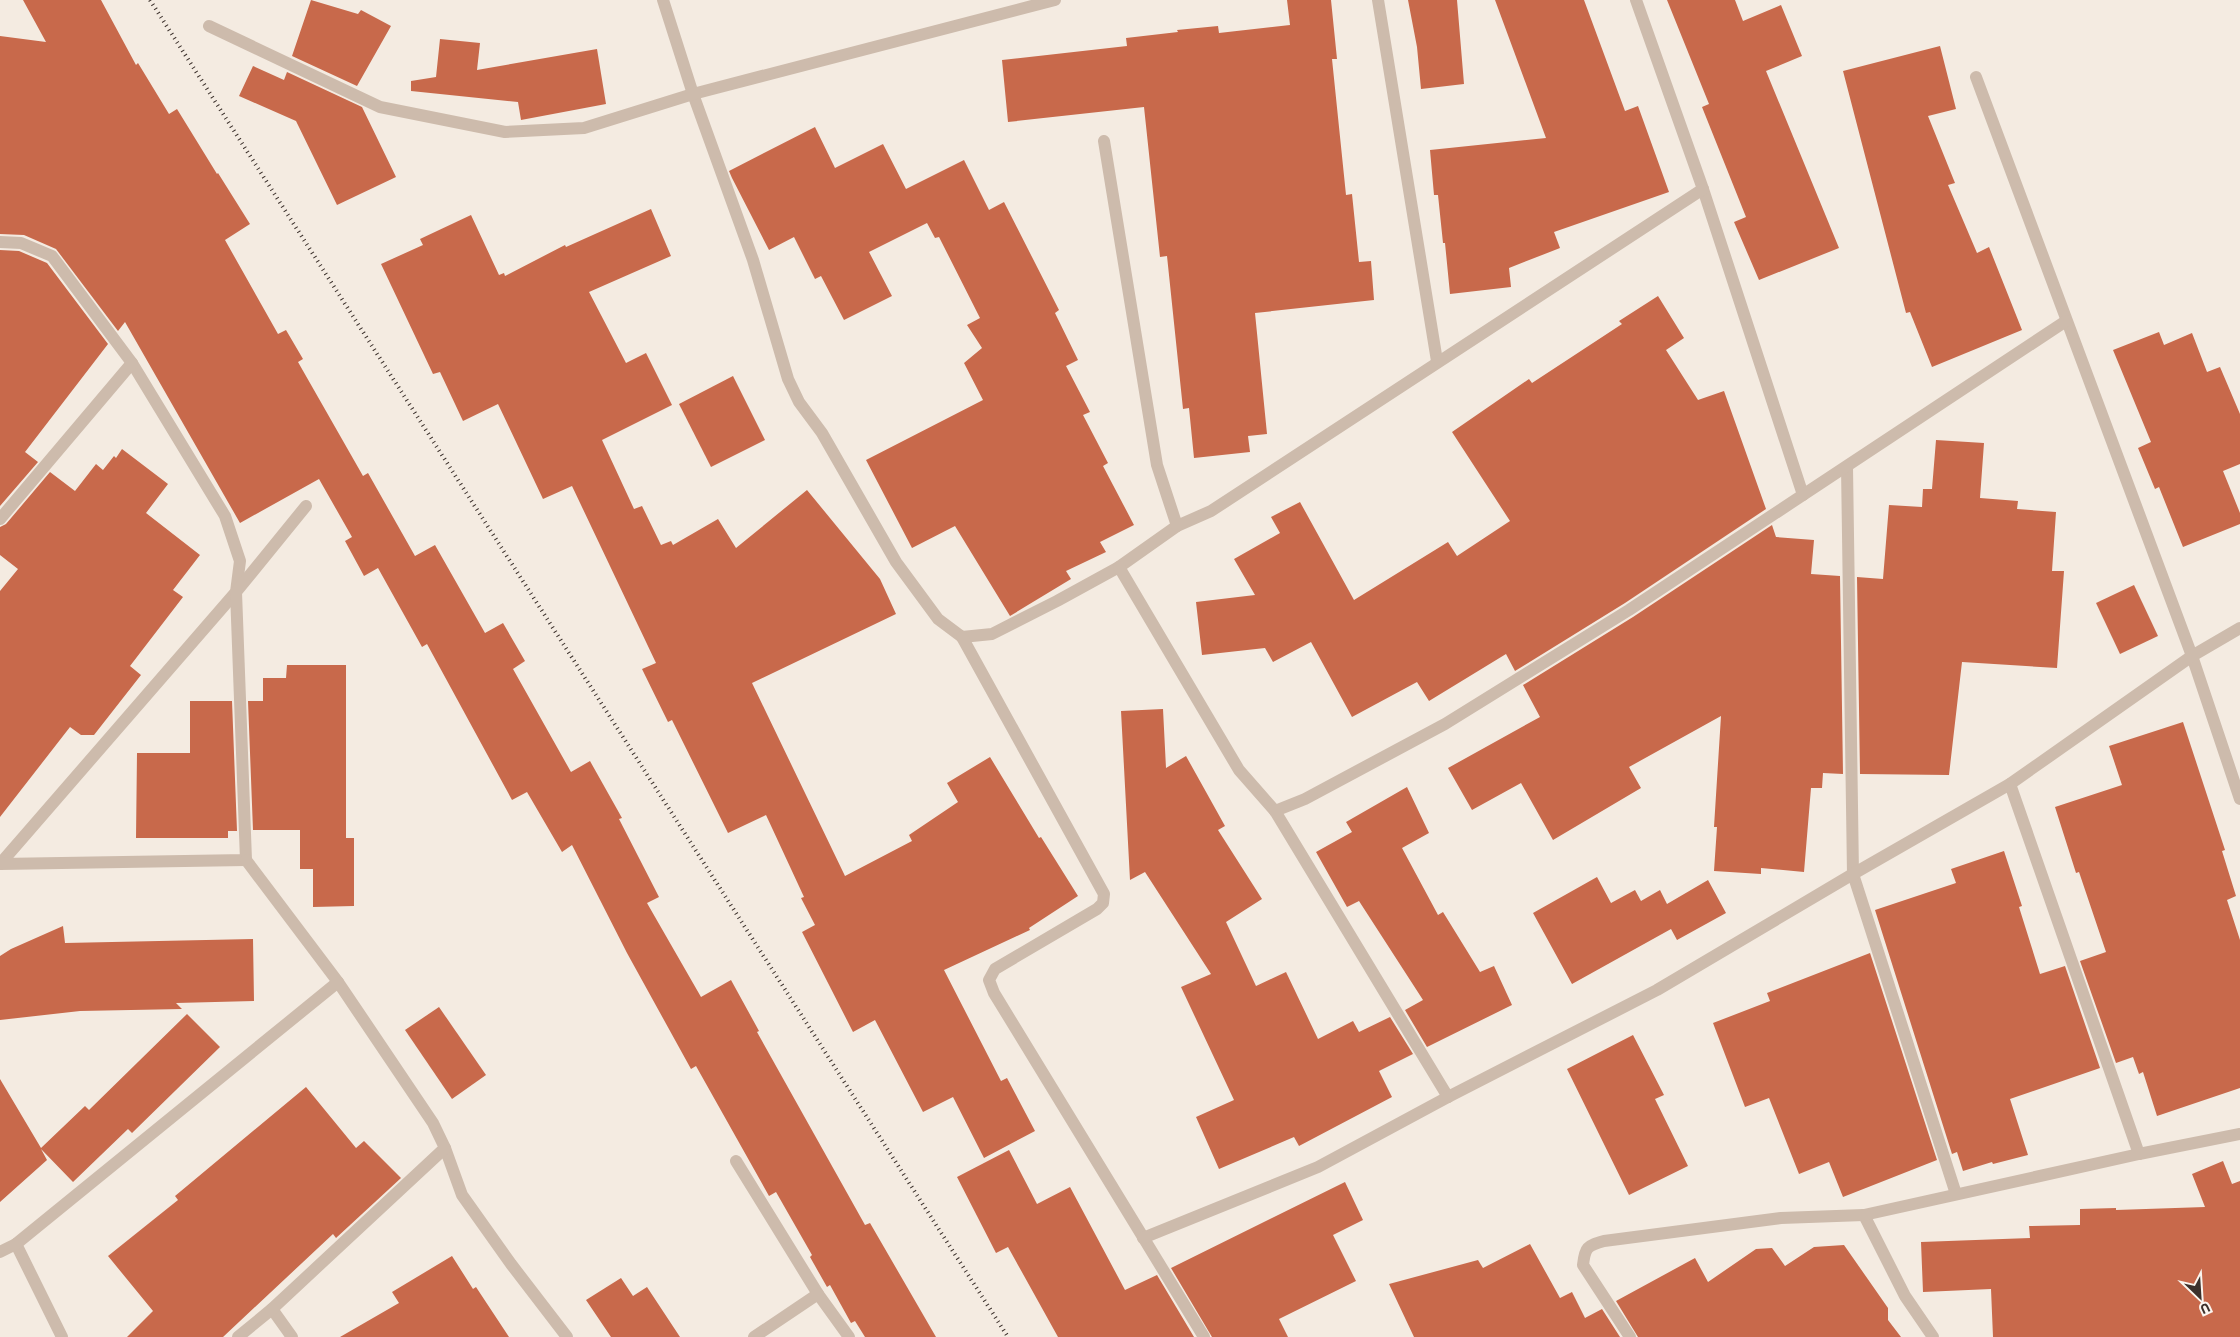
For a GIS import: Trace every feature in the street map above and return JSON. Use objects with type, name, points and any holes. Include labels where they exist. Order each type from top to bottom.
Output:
[{"type":"street","points":[[663,0],[693,94],[753,260],[788,379],[799,402],[822,433],[896,562],[938,619],[962,637],[1104,894],[1103,903],[1097,909],[995,969],[989,980],[994,993],[1204,1337]]},
{"type":"street","points":[[208,26],[380,107],[504,132],[584,128],[693,94],[1055,0]]},
{"type":"street","points":[[1378,0],[1437,361]]},
{"type":"street","points":[[1636,0],[1703,189],[1803,495]]},
{"type":"street","points":[[1976,78],[2192,656],[2240,799]]},
{"type":"street","points":[[1104,141],[1157,466],[1177,526]]},
{"type":"street","points":[[962,637],[992,634],[1119,567],[1177,526],[1211,511],[1437,361],[1703,189]]},
{"type":"street","points":[[0,242],[21,243],[52,256],[132,363],[225,516],[240,561],[236,592],[246,860],[338,982],[433,1123],[445,1148],[462,1195],[511,1264],[567,1337]]},
{"type":"street","points":[[1275,811],[1305,799],[1445,724],[1629,610],[2066,321]]},
{"type":"street","points":[[0,519],[132,363]]},
{"type":"street","points":[[1847,466],[1853,874],[1956,1194]]},
{"type":"street","points":[[246,860],[0,864],[236,592],[306,506]]},
{"type":"street","points":[[1119,567],[1240,770],[1275,811],[1448,1097]]},
{"type":"street","points":[[1143,1238],[1318,1167],[1448,1097],[1657,990],[2010,784],[2192,656],[2240,628]]},
{"type":"street","points":[[2010,784],[2139,1154]]},
{"type":"street","points":[[0,1252],[16,1244],[338,982]]},
{"type":"street","points":[[1630,1337],[1583,1265],[1584,1252],[1590,1245],[1604,1241],[1781,1218],[1864,1216],[2139,1154],[2240,1134]]},
{"type":"street","points":[[238,1337],[272,1309],[445,1148]]},
{"type":"street","points":[[736,1161],[818,1294],[849,1337]]},
{"type":"street","points":[[1864,1216],[1905,1296],[1933,1337]]},
{"type":"street","points":[[16,1244],[62,1337]]},
{"type":"street","points":[[754,1337],[818,1294]]},
{"type":"street","points":[[272,1309],[292,1337]]},
{"type":"building","points":[[23,0],[101,0],[136,65],[138,63],[169,114],[177,109],[250,224],[225,240],[278,334],[286,330],[303,359],[298,362],[363,476],[368,473],[415,556],[435,545],[485,633],[503,623],[525,661],[513,669],[571,772],[590,761],[622,818],[619,819],[659,897],[647,903],[701,997],[731,980],[759,1031],[757,1032],[865,1225],[870,1223],[936,1337],[865,1337],[855,1321],[851,1323],[830,1285],[827,1287],[810,1257],[812,1255],[776,1192],[769,1196],[696,1066],[691,1069],[627,953],[572,845],[562,852],[527,792],[512,800],[427,644],[422,647],[378,568],[364,576],[345,541],[352,537],[319,479],[240,523],[125,322],[118,331],[56,249],[24,235],[0,234],[0,36],[46,42]]},
{"type":"building","points":[[311,0],[358,14],[361,10],[391,26],[357,86],[292,56]]},
{"type":"building","points":[[1287,0],[1331,0],[1337,59],[1332,59],[1346,195],[1352,194],[1359,262],[1371,261],[1374,300],[1255,313],[1267,434],[1248,436],[1250,452],[1194,458],[1189,408],[1183,409],[1167,256],[1160,257],[1144,107],[1008,122],[1002,60],[1127,46],[1126,38],[1178,32],[1177,30],[1218,26],[1219,33],[1290,25]]},
{"type":"building","points":[[1408,0],[1457,0],[1464,84],[1421,89],[1417,47]]},
{"type":"building","points":[[1495,0],[1584,0],[1625,111],[1638,106],[1669,192],[1554,232],[1560,248],[1509,268],[1511,287],[1450,294],[1438,195],[1434,195],[1430,150],[1546,138]]},
{"type":"building","points":[[1667,0],[1735,0],[1743,21],[1781,5],[1802,56],[1766,71],[1839,248],[1759,280],[1734,222],[1746,217],[1702,107],[1709,104]]},
{"type":"building","points":[[440,39],[480,43],[477,70],[597,49],[606,104],[521,120],[518,102],[411,91],[411,81],[436,77]]},
{"type":"building","points":[[1940,46],[1956,109],[1928,116],[1955,183],[1948,185],[1977,253],[1989,247],[2022,330],[1932,367],[1910,312],[1906,313],[1843,71]]},
{"type":"building","points":[[253,66],[284,80],[287,72],[362,107],[396,177],[337,205],[296,121],[239,96]]},
{"type":"building","points":[[815,127],[835,168],[883,144],[906,189],[964,160],[989,210],[1004,202],[1059,310],[1055,313],[1078,360],[1066,366],[1090,412],[1083,415],[1108,463],[1103,466],[1134,525],[1100,542],[1106,552],[1066,571],[1071,579],[1010,616],[955,526],[912,548],[866,460],[983,400],[964,363],[982,348],[967,325],[980,318],[939,237],[935,238],[927,223],[869,252],[892,296],[844,320],[821,276],[815,279],[794,237],[769,250],[729,171]]},
{"type":"building","points":[[651,209],[671,256],[589,292],[626,363],[646,353],[672,405],[602,440],[634,509],[642,506],[661,545],[671,541],[673,545],[718,519],[736,548],[807,490],[880,579],[896,614],[752,683],[845,876],[912,841],[909,835],[958,802],[947,783],[990,757],[1039,838],[1041,837],[1078,896],[1029,928],[1030,930],[944,970],[1001,1081],[1007,1078],[1035,1131],[984,1158],[953,1097],[923,1112],[875,1020],[853,1032],[802,932],[815,925],[801,898],[804,897],[766,815],[728,833],[672,720],[668,722],[642,669],[656,663],[572,486],[543,499],[498,404],[463,421],[440,372],[433,374],[381,264],[423,245],[420,239],[471,215],[499,275],[504,273],[505,276],[565,245],[566,247]]},
{"type":"building","points":[[0,250],[19,251],[47,263],[108,344],[25,452],[38,462],[0,506]]},
{"type":"building","points":[[1658,296],[1684,338],[1666,350],[1698,400],[1724,391],[1766,509],[1625,603],[1515,671],[1506,654],[1429,701],[1417,682],[1352,717],[1311,642],[1273,662],[1265,648],[1202,655],[1196,602],[1255,595],[1234,559],[1280,533],[1271,517],[1300,502],[1354,600],[1448,542],[1457,556],[1510,521],[1452,432],[1529,379],[1532,383],[1622,324],[1619,321]]},
{"type":"building","points":[[2159,332],[2164,345],[2192,333],[2207,372],[2220,367],[2240,414],[2240,464],[2223,471],[2240,513],[2240,524],[2183,547],[2159,487],[2155,489],[2138,448],[2151,442],[2113,350]]},
{"type":"building","points":[[733,376],[765,440],[711,467],[679,404]]},
{"type":"building","points":[[1936,440],[1984,443],[1980,498],[2018,501],[2017,509],[2056,512],[2052,571],[2064,571],[2057,668],[1962,662],[1949,775],[1860,774],[1857,577],[1883,579],[1889,505],[1922,507],[1923,489],[1932,489]]},
{"type":"building","points":[[122,449],[168,484],[146,513],[200,555],[173,590],[183,597],[130,666],[141,675],[94,735],[81,735],[70,727],[0,817],[0,591],[18,569],[0,555],[0,527],[6,524],[50,472],[75,491],[96,464],[103,470],[114,456],[116,458]]},
{"type":"building","points":[[1772,525],[1776,537],[1814,540],[1811,574],[1840,576],[1843,774],[1823,773],[1822,788],[1811,788],[1804,872],[1761,868],[1761,874],[1714,871],[1717,827],[1714,827],[1721,716],[1629,767],[1641,788],[1553,840],[1521,783],[1472,810],[1448,768],[1540,717],[1523,685],[1633,617]]},
{"type":"building","points":[[2134,585],[2158,636],[2120,654],[2096,603]]},
{"type":"building","points":[[287,665],[346,665],[346,838],[354,838],[354,906],[313,907],[313,869],[300,869],[300,830],[253,830],[248,701],[263,701],[263,678],[286,678]]},
{"type":"building","points":[[190,701],[232,701],[237,831],[228,831],[228,838],[136,838],[137,753],[190,753]]},
{"type":"building","points":[[1163,709],[1166,768],[1186,756],[1225,826],[1218,830],[1262,899],[1226,922],[1256,986],[1286,972],[1318,1039],[1353,1021],[1359,1032],[1390,1017],[1413,1054],[1379,1071],[1392,1097],[1299,1146],[1294,1137],[1219,1169],[1196,1117],[1234,1100],[1181,987],[1211,974],[1145,872],[1130,880],[1121,711]]},
{"type":"building","points":[[2183,722],[2225,850],[2222,851],[2236,896],[2227,900],[2240,940],[2240,1088],[2157,1116],[2143,1072],[2139,1074],[2133,1057],[2116,1063],[2080,961],[2106,952],[2079,872],[2076,873],[2055,807],[2122,785],[2109,746]]},
{"type":"building","points":[[1407,787],[1429,833],[1402,848],[1438,915],[1443,912],[1480,972],[1494,966],[1512,1005],[1427,1047],[1405,1010],[1423,1000],[1359,901],[1347,907],[1316,852],[1352,832],[1346,822]]},
{"type":"building","points":[[2004,851],[2022,906],[2019,907],[2040,974],[2065,966],[2100,1068],[2010,1099],[2028,1155],[1993,1164],[1992,1162],[1963,1171],[1957,1152],[1952,1154],[1875,910],[1956,883],[1951,869]]},
{"type":"building","points":[[1597,877],[1611,903],[1635,890],[1641,901],[1660,890],[1667,904],[1708,880],[1726,913],[1677,940],[1671,929],[1572,984],[1533,913]]},
{"type":"building","points":[[63,926],[65,943],[253,939],[254,1001],[176,1003],[182,1009],[80,1011],[0,1020],[0,956],[11,949]]},
{"type":"building","points":[[1870,953],[1937,1160],[1843,1197],[1829,1162],[1799,1174],[1769,1098],[1745,1107],[1713,1023],[1770,1001],[1767,993]]},
{"type":"building","points":[[439,1007],[486,1075],[452,1099],[405,1030]]},
{"type":"building","points":[[187,1014],[220,1047],[132,1133],[128,1129],[73,1182],[41,1149],[47,1160],[0,1202],[0,1079],[41,1148],[85,1106],[89,1110]]},
{"type":"building","points":[[1633,1035],[1664,1095],[1655,1099],[1688,1166],[1629,1195],[1567,1069]]},
{"type":"building","points":[[306,1087],[356,1148],[364,1141],[401,1178],[336,1238],[333,1234],[223,1337],[127,1337],[153,1311],[108,1256],[178,1200],[175,1196]]},
{"type":"building","points":[[1009,1150],[1037,1204],[1070,1187],[1125,1290],[1157,1275],[1194,1337],[1058,1337],[1008,1247],[996,1253],[957,1177]]},
{"type":"building","points":[[2223,1161],[2232,1184],[2240,1181],[2240,1337],[1993,1337],[1991,1289],[1923,1292],[1921,1242],[2030,1238],[2029,1226],[2080,1225],[2080,1209],[2116,1208],[2116,1210],[2205,1207],[2192,1174]]},
{"type":"building","points":[[1345,1182],[1363,1220],[1333,1235],[1356,1281],[1279,1319],[1288,1337],[1212,1337],[1171,1268]]},
{"type":"building","points":[[1530,1244],[1560,1298],[1572,1292],[1585,1318],[1602,1309],[1620,1337],[1414,1337],[1389,1284],[1478,1260],[1483,1268]]},
{"type":"building","points":[[1844,1245],[1888,1308],[1888,1320],[1901,1337],[1638,1337],[1616,1301],[1695,1258],[1708,1282],[1756,1249],[1772,1248],[1785,1266],[1814,1247]]},
{"type":"building","points":[[452,1256],[473,1289],[476,1287],[509,1337],[340,1337],[399,1303],[392,1292]]},
{"type":"building","points":[[621,1278],[633,1296],[647,1287],[680,1337],[611,1337],[586,1300]]},
{"type":"railway","points":[[150,0],[1008,1337]]}]
